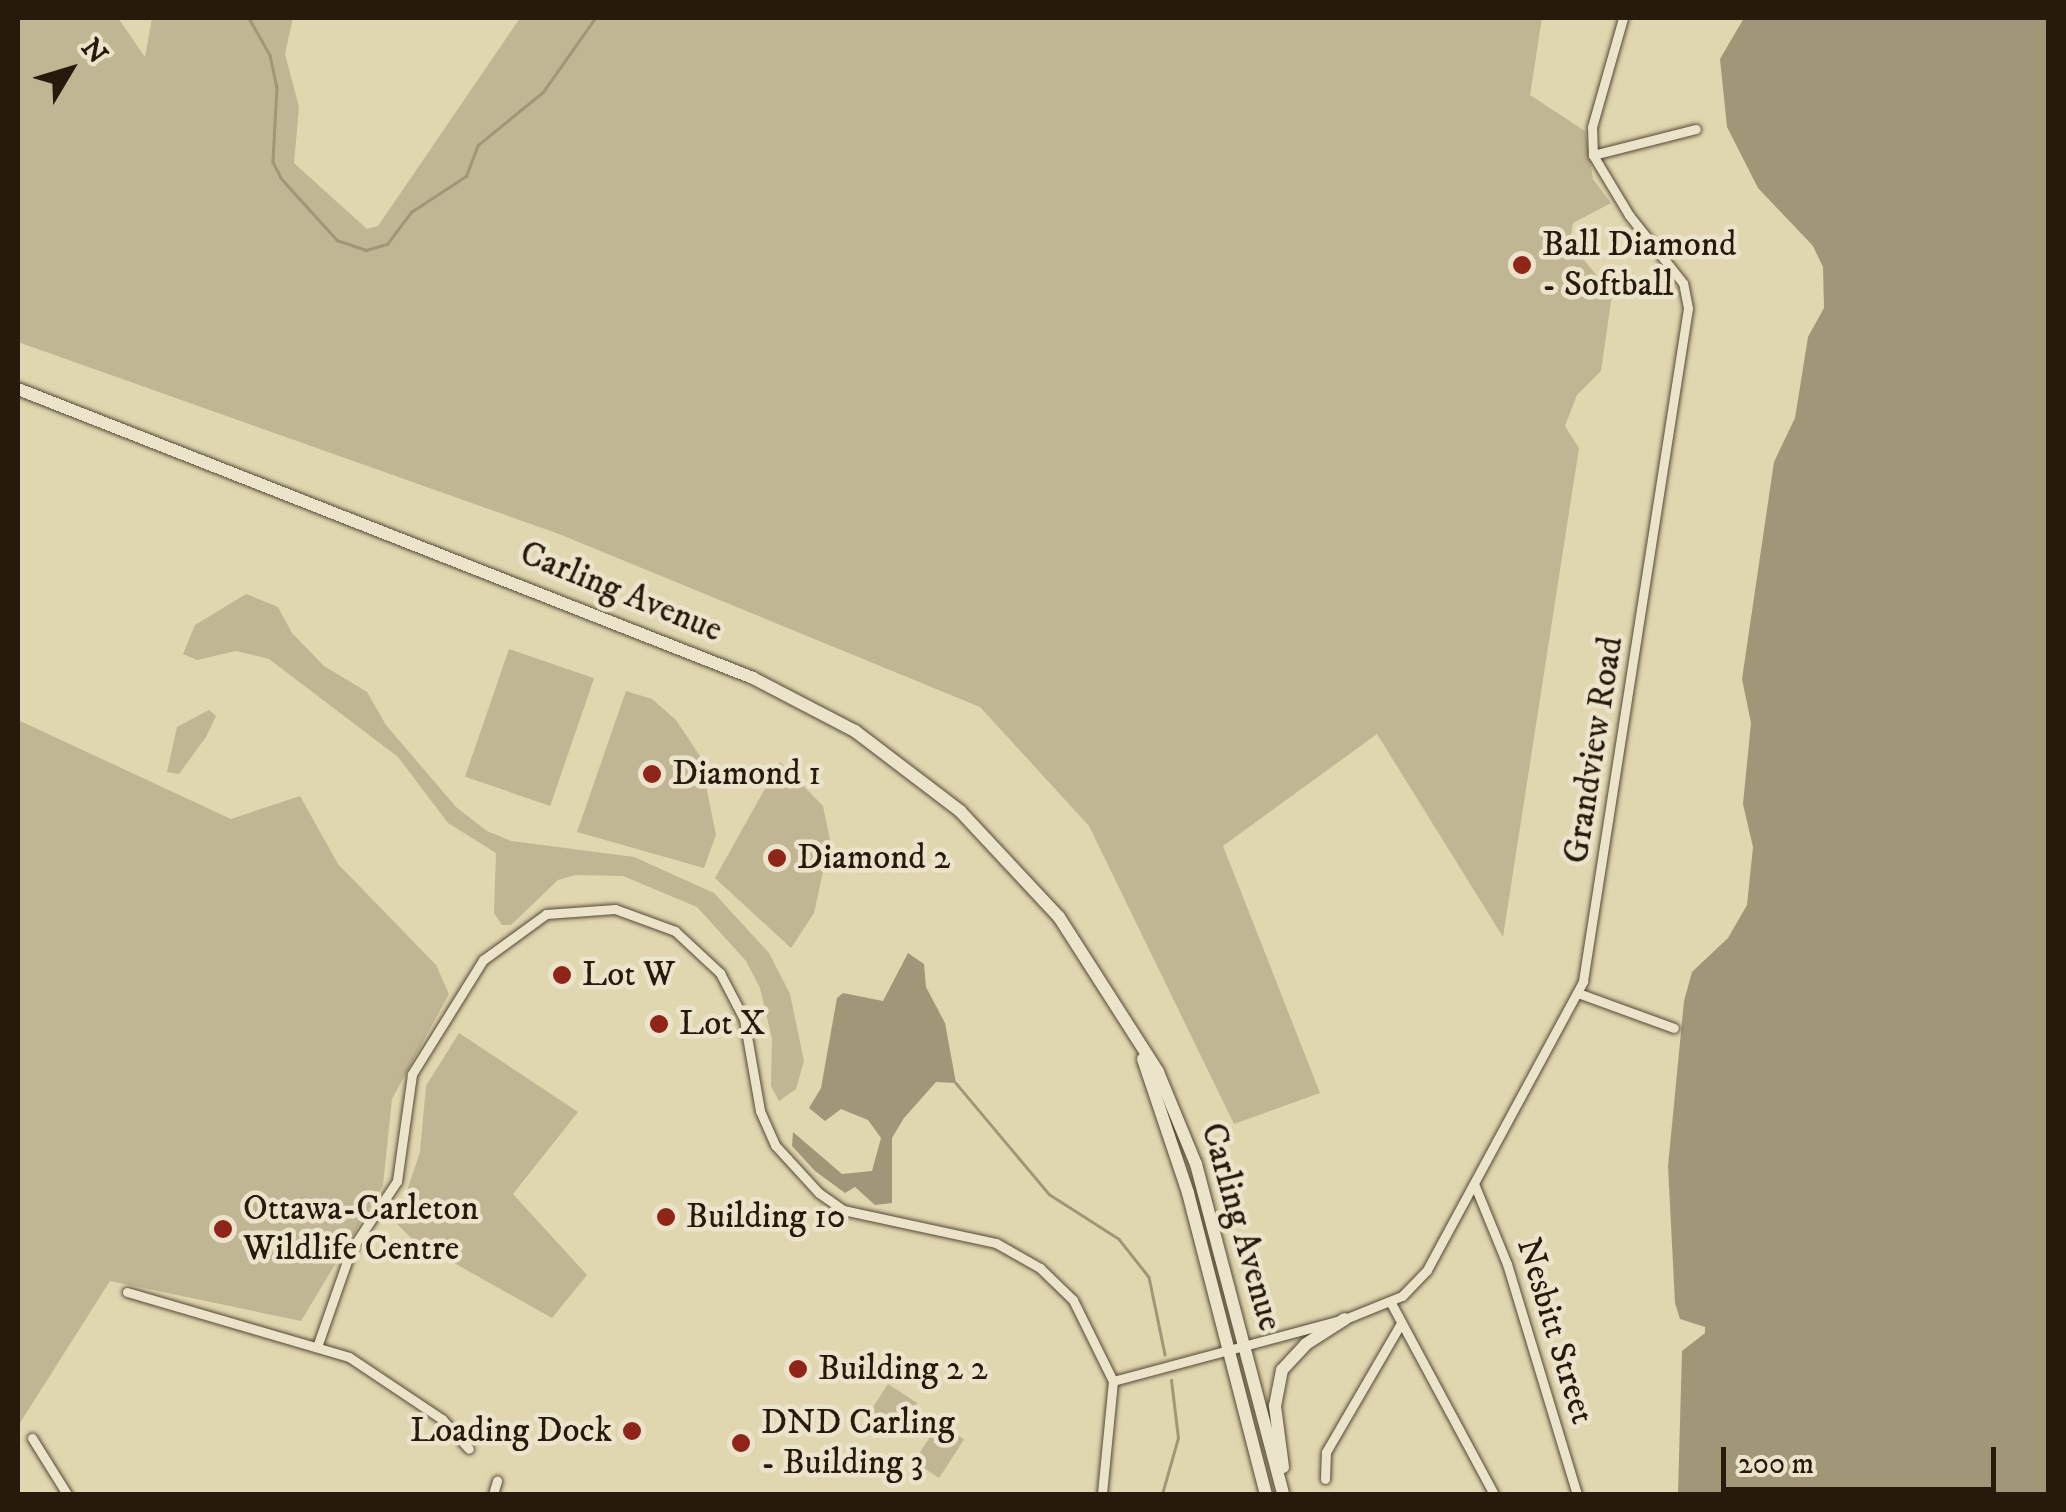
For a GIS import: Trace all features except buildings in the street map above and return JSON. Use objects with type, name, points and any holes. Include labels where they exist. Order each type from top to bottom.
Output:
[{"type":"main road","name":"Carling Avenue","points":[[18,389],[665,640],[808,704],[914,772],[1002,850],[1110,989],[1184,1131],[1285,1494]]},
{"type":"main road","name":"Carling Avenue","points":[[1110,989],[1174,1144],[1266,1494]]},
{"type":"main road","points":[[1285,1494],[1278,1382],[1296,1352],[1345,1319]]},
{"type":"street","points":[[1624,18],[1592,127],[1592,155],[1696,129]]},
{"type":"street","name":"Grandview Road","points":[[1113,1381],[1391,1303],[1427,1270],[1578,994],[1611,826],[1688,308],[1682,283],[1629,216],[1592,155]]},
{"type":"street","points":[[318,1344],[346,1260],[397,1181],[412,1074],[458,999],[490,951],[522,926],[556,912],[600,908],[675,932],[720,973],[744,1019],[760,1111],[793,1170],[843,1210],[985,1240],[1025,1258],[1073,1300],[1113,1381],[1102,1494]]},
{"type":"street","points":[[1578,994],[1674,1028]]},
{"type":"street","name":"Nesbitt Street","points":[[1475,1186],[1508,1264],[1577,1494]]},
{"type":"street","points":[[128,1292],[209,1320],[318,1344],[350,1357],[420,1404],[469,1449]]},
{"type":"street","points":[[1391,1303],[1494,1494]]},
{"type":"street","points":[[1325,1479],[1326,1452],[1401,1323]]},
{"type":"street","points":[[32,1438],[67,1494]]},
{"type":"street","points":[[493,1494],[497,1481]]},
{"type":"shaded area","points":[[18,18],[118,18],[145,57],[152,18],[293,18],[285,54],[299,107],[294,163],[367,229],[378,226],[520,18],[1542,18],[1530,95],[1585,131],[1593,179],[1611,203],[1573,223],[1570,242],[1612,295],[1601,371],[1577,395],[1565,426],[1579,448],[1503,937],[1377,734],[1223,846],[1320,1093],[1234,1124],[1089,826],[980,707],[559,534],[18,342]]},
{"type":"shaded area","points":[[1744,18],[2048,18],[2048,1494],[1678,1494],[1682,1351],[1705,1333],[1705,1327],[1680,1319],[1675,1303],[1668,1166],[1684,1001],[1692,972],[1728,938],[1747,905],[1753,847],[1743,804],[1751,723],[1742,679],[1774,462],[1795,418],[1808,337],[1824,308],[1823,267],[1813,246],[1758,188],[1727,127],[1720,59]]},
{"type":"shaded area","points":[[246,594],[278,607],[292,633],[324,666],[367,692],[386,725],[456,807],[487,831],[511,841],[634,857],[714,893],[769,953],[790,994],[804,1061],[796,1089],[779,1101],[771,1086],[772,1039],[760,988],[746,961],[697,907],[623,876],[575,875],[558,880],[511,925],[502,925],[494,913],[496,853],[448,823],[398,757],[269,659],[236,651],[197,660],[183,654],[195,625]]},
{"type":"shaded area","points":[[509,649],[594,678],[550,806],[465,777]]},
{"type":"shaded area","name":"Diamond 1","points":[[626,691],[652,699],[676,720],[700,756],[716,835],[704,868],[577,832]]},
{"type":"shaded area","points":[[209,710],[216,716],[206,737],[179,774],[167,772],[177,727]]},
{"type":"shaded area","points":[[18,720],[231,819],[300,796],[338,864],[436,965],[449,994],[392,1099],[383,1185],[301,1321],[110,1281],[18,1426]]},
{"type":"shaded area","name":"Diamond 2","points":[[780,762],[823,806],[830,840],[814,913],[791,948],[715,878]]},
{"type":"shaded area","points":[[908,953],[924,964],[926,987],[945,1023],[956,1083],[936,1082],[904,1118],[892,1138],[892,1203],[875,1205],[855,1187],[845,1193],[815,1171],[792,1146],[793,1132],[842,1174],[872,1171],[881,1138],[868,1120],[841,1109],[825,1121],[809,1108],[821,1088],[837,998],[843,993],[883,1001]]},
{"type":"shaded area","points":[[459,1033],[578,1112],[513,1194],[587,1275],[552,1318],[413,1240],[396,1223],[420,1152],[426,1086]]},
{"type":"shaded area","points":[[888,1384],[917,1403],[899,1432],[869,1413]]},
{"type":"shaded area","points":[[939,1423],[964,1439],[939,1478],[914,1462]]},
{"type":"waterway","points":[[249,18],[270,55],[277,87],[273,162],[281,178],[337,240],[366,250],[387,244],[411,212],[466,176],[478,145],[543,92],[595,18]]},
{"type":"waterway","points":[[956,1083],[1049,1194],[1119,1239],[1149,1277],[1165,1354]]},
{"type":"waterway","points":[[1162,1494],[1178,1438],[1171,1380]]},
{"type":"place","name":"Ball Diamond - Softball","points":[[1522,265]]},
{"type":"place","name":"Diamond 1","points":[[652,774]]},
{"type":"place","name":"Diamond 2","points":[[777,858]]},
{"type":"place","name":"Lot W","points":[[562,975]]},
{"type":"place","name":"Lot X","points":[[659,1024]]},
{"type":"place","name":"Building 10","points":[[666,1217]]},
{"type":"place","name":"Ottawa-Carleton Wildlife Centre","points":[[223,1229]]},
{"type":"place","name":"Building 2 2","points":[[798,1369]]},
{"type":"place","name":"Loading Dock","points":[[632,1431]]},
{"type":"place","name":"DND Carling - Building 3","points":[[741,1443]]}]
